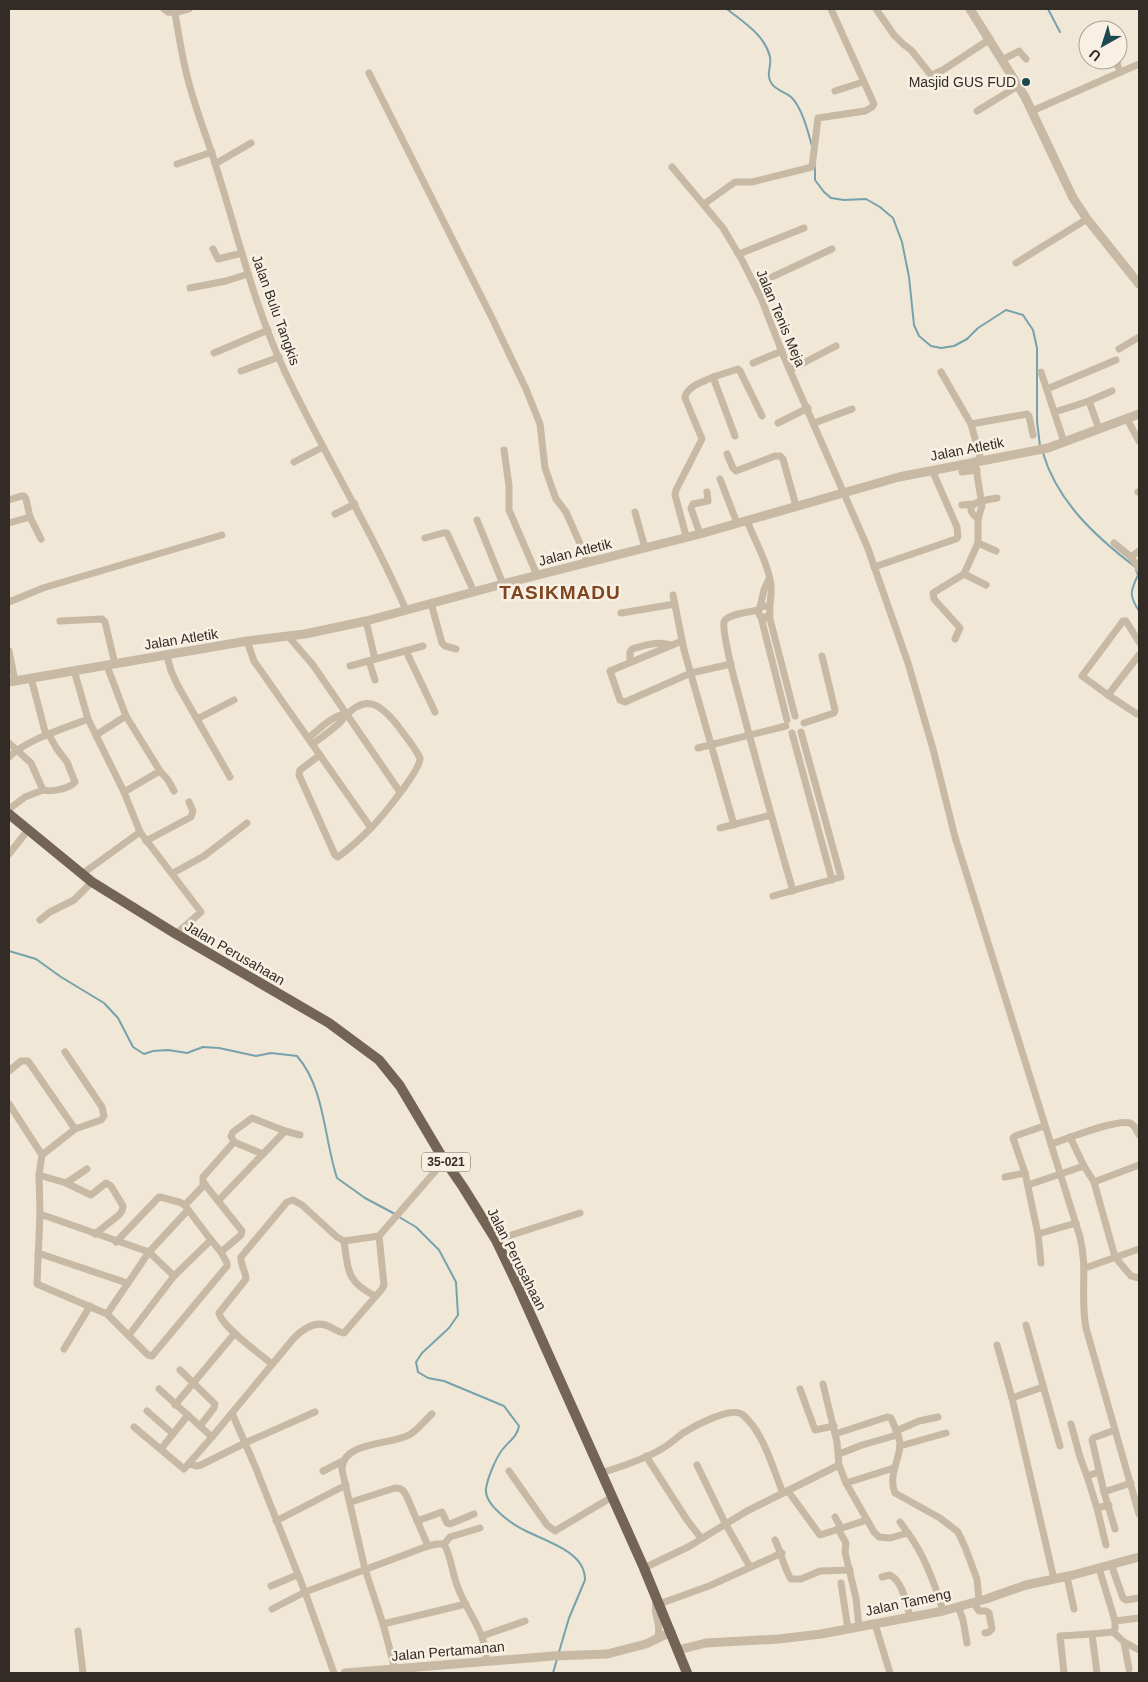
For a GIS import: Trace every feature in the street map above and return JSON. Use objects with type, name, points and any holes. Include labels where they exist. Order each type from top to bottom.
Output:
[{"type":"main road","name":"Jalan Perusahaan","points":[[9,814],[92,882],[176,934],[329,1023],[379,1060],[404,1093],[496,1240],[644,1568],[672,1632],[687,1673]]},
{"type":"street","points":[[164,9],[168,12],[176,13],[188,9]]},
{"type":"street","points":[[704,204],[735,182],[752,182],[814,166],[817,119],[865,111],[872,107],[874,104],[832,11],[841,9]]},
{"type":"street","points":[[876,9],[894,35],[912,50],[931,75],[943,70],[990,39]]},
{"type":"street","points":[[970,9],[990,39],[1032,111],[1064,181],[1087,219],[1139,284]]},
{"type":"street","name":"Jalan Bulu Tangkis","points":[[176,13],[189,86],[212,152],[248,274],[268,330],[323,448],[354,504],[406,610]]},
{"type":"street","points":[[1002,60],[1019,51],[1026,59]]},
{"type":"street","points":[[1032,111],[1139,64]]},
{"type":"street","points":[[369,73],[526,389],[540,424],[545,468],[556,499],[566,512],[587,563]]},
{"type":"street","points":[[835,91],[863,82]]},
{"type":"street","points":[[977,111],[1018,86]]},
{"type":"street","points":[[215,164],[251,143]]},
{"type":"street","points":[[177,164],[212,152]]},
{"type":"street","name":"Jalan Tenis Meja","points":[[672,168],[723,228],[755,285],[844,492],[874,567],[908,663],[933,749],[955,837],[1044,1126],[1076,1223],[1084,1253],[1083,1312],[1090,1345],[1139,1514]]},
{"type":"street","points":[[1016,263],[1087,219]]},
{"type":"street","points":[[739,254],[804,228]]},
{"type":"street","points":[[213,248],[218,258],[242,253]]},
{"type":"street","points":[[755,285],[832,249]]},
{"type":"street","points":[[190,288],[226,281],[248,274]]},
{"type":"street","points":[[214,354],[268,330]]},
{"type":"street","points":[[1119,349],[1139,337]]},
{"type":"street","points":[[790,370],[836,346]]},
{"type":"street","points":[[753,363],[782,351]]},
{"type":"street","points":[[241,371],[279,357]]},
{"type":"street","points":[[1047,389],[1116,360]]},
{"type":"street","points":[[686,536],[676,490],[702,440],[685,394],[688,390],[713,377],[733,369],[738,369],[762,416]]},
{"type":"street","points":[[941,372],[971,424],[982,511],[978,519],[978,543],[964,574],[933,593],[934,599],[960,628],[955,639]]},
{"type":"street","points":[[1041,372],[1064,442]]},
{"type":"street","points":[[713,377],[735,436]]},
{"type":"street","points":[[1054,412],[1089,401],[1112,391]]},
{"type":"street","points":[[1089,401],[1099,429]]},
{"type":"street","points":[[778,423],[808,408]]},
{"type":"street","points":[[814,423],[852,410]]},
{"type":"street","points":[[971,424],[1026,414],[1029,416],[1033,435]]},
{"type":"street","name":"Jalan Atletik","points":[[12,681],[305,634],[366,621],[686,536],[700,534],[898,477],[977,464],[1048,448],[1139,414]]},
{"type":"street","points":[[1127,419],[1139,441]]},
{"type":"street","points":[[294,462],[323,448]]},
{"type":"street","points":[[504,450],[509,486],[509,510],[537,575]]},
{"type":"street","points":[[727,454],[736,471],[775,456],[780,456],[783,459],[796,506]]},
{"type":"street","points":[[962,472],[977,464]]},
{"type":"street","points":[[874,567],[958,537],[957,527],[932,470]]},
{"type":"street","points":[[720,479],[737,523]]},
{"type":"street","points":[[700,534],[691,508],[693,504],[708,501],[707,492]]},
{"type":"street","points":[[9,500],[24,496],[30,516],[41,539]]},
{"type":"street","points":[[962,505],[997,498]]},
{"type":"street","points":[[335,514],[354,504]]},
{"type":"street","points":[[973,504],[972,512],[978,519]]},
{"type":"street","points":[[635,512],[645,548]]},
{"type":"street","points":[[9,523],[30,516]]},
{"type":"street","points":[[477,520],[503,584]]},
{"type":"street","points":[[747,520],[769,578],[771,595],[766,618],[760,611]]},
{"type":"street","points":[[425,538],[447,533],[474,592]]},
{"type":"street","points":[[9,602],[43,588],[222,535]]},
{"type":"street","points":[[978,543],[996,551]]},
{"type":"street","points":[[1114,543],[1131,557],[1139,569]]},
{"type":"street","points":[[1131,557],[1139,551]]},
{"type":"street","points":[[964,574],[986,585]]},
{"type":"street","points":[[769,578],[764,590],[760,611],[787,723],[792,733],[832,880]]},
{"type":"street","points":[[673,595],[682,641],[734,825]]},
{"type":"street","points":[[431,603],[442,643],[456,649]]},
{"type":"street","points":[[622,613],[675,604]]},
{"type":"street","points":[[793,891],[749,737],[731,664],[724,627],[725,620],[729,616],[760,611],[765,606],[769,611],[795,716]]},
{"type":"street","points":[[60,621],[102,619],[105,622],[111,665],[126,716],[174,791]]},
{"type":"street","points":[[1138,713],[1108,695],[1082,676],[1123,620],[1126,621],[1139,642]]},
{"type":"street","points":[[366,621],[375,680]]},
{"type":"street","points":[[288,636],[313,665],[400,792]]},
{"type":"street","points":[[682,641],[611,670],[609,672],[619,700],[622,702],[692,673],[731,664]]},
{"type":"street","points":[[247,642],[254,661],[371,828]]},
{"type":"street","points":[[630,662],[630,652],[633,648],[653,643],[672,645]]},
{"type":"street","points":[[350,666],[423,646]]},
{"type":"street","points":[[9,651],[12,681]]},
{"type":"street","points":[[406,651],[435,712]]},
{"type":"street","points":[[1108,695],[1139,655]]},
{"type":"street","points":[[167,656],[171,671],[230,777]]},
{"type":"street","points":[[804,723],[834,713],[835,710],[822,656]]},
{"type":"street","points":[[74,670],[88,719],[124,792],[140,832],[201,913],[176,934]]},
{"type":"street","points":[[9,809],[25,797],[43,790],[50,791],[71,786],[75,782],[67,762],[47,735],[31,678]]},
{"type":"street","points":[[197,719],[234,700]]},
{"type":"street","points":[[308,738],[340,714],[346,714],[364,705],[374,705],[381,707],[389,715],[419,755],[420,763],[400,792],[371,828],[339,856],[335,856],[299,775],[301,769],[320,755]]},
{"type":"street","points":[[313,744],[343,719],[346,714]]},
{"type":"street","points":[[96,735],[126,716]]},
{"type":"street","points":[[795,716],[804,723]]},
{"type":"street","points":[[698,748],[749,737],[787,723],[795,716]]},
{"type":"street","points":[[9,757],[16,750],[47,735],[88,719]]},
{"type":"street","points":[[772,896],[841,877],[801,732],[804,723]]},
{"type":"street","points":[[792,733],[801,732]]},
{"type":"street","points":[[9,743],[31,764],[43,790]]},
{"type":"street","points":[[124,792],[160,771]]},
{"type":"street","points":[[146,841],[190,818],[193,811],[189,802]]},
{"type":"street","points":[[812,805],[820,802]]},
{"type":"street","points":[[720,828],[771,815]]},
{"type":"street","points":[[173,874],[204,856],[247,823]]},
{"type":"street","points":[[9,854],[28,830]]},
{"type":"street","points":[[82,874],[140,832]]},
{"type":"street","points":[[40,920],[74,900],[92,882]]},
{"type":"street","points":[[42,1155],[75,1129],[101,1120],[104,1116],[102,1107],[65,1052]]},
{"type":"street","points":[[9,1071],[21,1061],[28,1061],[75,1129]]},
{"type":"street","points":[[9,1104],[42,1155],[39,1174],[40,1214],[37,1284],[107,1314],[148,1355],[152,1356],[155,1355],[227,1266],[227,1263],[221,1252],[180,1202],[160,1197],[116,1242]]},
{"type":"street","points":[[263,1154],[234,1142],[231,1136],[252,1118],[286,1131],[300,1134]]},
{"type":"street","points":[[1051,1144],[1112,1125],[1128,1123],[1134,1126],[1139,1135]]},
{"type":"street","points":[[1041,1262],[1038,1234],[1028,1185],[1017,1153],[1014,1137],[1044,1126]]},
{"type":"street","points":[[218,1201],[286,1131]]},
{"type":"street","points":[[1070,1137],[1094,1182],[1115,1257],[1131,1276],[1139,1278]]},
{"type":"street","points":[[221,1252],[241,1235],[242,1231],[205,1184],[203,1177],[234,1142]]},
{"type":"street","points":[[272,1364],[220,1319],[219,1314],[246,1279],[241,1257],[287,1202],[293,1200],[302,1205],[337,1237],[344,1241],[379,1236],[445,1160]]},
{"type":"street","points":[[1094,1182],[1139,1165]]},
{"type":"street","points":[[1028,1185],[1084,1166]]},
{"type":"street","points":[[66,1183],[87,1168]]},
{"type":"street","points":[[1005,1177],[1025,1173]]},
{"type":"street","points":[[39,1174],[91,1194],[106,1183],[109,1184],[123,1206],[122,1211],[95,1234]]},
{"type":"street","points":[[107,1314],[149,1252],[205,1184]]},
{"type":"street","points":[[496,1240],[580,1213]]},
{"type":"street","points":[[40,1214],[149,1252],[174,1276]]},
{"type":"street","points":[[1038,1234],[1076,1223]]},
{"type":"street","points":[[134,1427],[184,1469],[294,1338],[308,1327],[320,1324],[325,1324],[341,1333],[345,1332],[384,1285],[379,1236]]},
{"type":"street","points":[[129,1335],[174,1276],[211,1240]]},
{"type":"street","points":[[344,1241],[350,1276],[375,1296]]},
{"type":"street","points":[[1085,1268],[1139,1249]]},
{"type":"street","points":[[38,1253],[127,1283]]},
{"type":"street","points":[[64,1349],[90,1306]]},
{"type":"street","points":[[1026,1325],[1060,1446]]},
{"type":"street","points":[[175,1405],[235,1333]]},
{"type":"street","points":[[997,1346],[1012,1398],[1054,1579]]},
{"type":"street","points":[[180,1370],[216,1404],[200,1426]]},
{"type":"street","points":[[823,1384],[834,1426],[839,1465],[846,1483],[867,1520],[874,1532],[882,1539],[908,1533]]},
{"type":"street","points":[[1012,1398],[1044,1387]]},
{"type":"street","points":[[159,1389],[212,1437]]},
{"type":"street","points":[[800,1389],[815,1430],[834,1426]]},
{"type":"street","points":[[146,1411],[174,1434]]},
{"type":"street","points":[[189,1464],[201,1465],[315,1412]]},
{"type":"street","points":[[601,1473],[659,1451],[705,1421],[724,1414],[737,1412],[743,1415],[764,1444],[785,1492],[820,1535],[867,1520]]},
{"type":"street","points":[[232,1413],[305,1592],[334,1673]]},
{"type":"street","points":[[323,1471],[343,1461],[348,1455],[364,1446],[409,1435],[432,1414]]},
{"type":"street","points":[[161,1449],[188,1416]]},
{"type":"street","points":[[835,1434],[890,1416],[900,1446],[894,1468],[893,1488],[895,1493],[940,1518],[955,1528],[960,1535],[977,1580],[976,1602],[979,1612],[986,1611],[989,1614],[992,1629],[985,1634]]},
{"type":"street","points":[[838,1454],[896,1433],[919,1421],[938,1417]]},
{"type":"street","points":[[1071,1424],[1097,1508],[1106,1545]]},
{"type":"street","points":[[1115,1430],[1092,1440],[1104,1492],[1115,1528]]},
{"type":"street","points":[[900,1446],[946,1433]]},
{"type":"street","points":[[646,1456],[687,1520],[701,1538]]},
{"type":"street","points":[[343,1461],[342,1470],[351,1502],[365,1569],[384,1624],[395,1669]]},
{"type":"street","points":[[697,1465],[725,1523],[750,1567]]},
{"type":"street","points":[[644,1568],[725,1523],[839,1465]]},
{"type":"street","points":[[846,1483],[894,1468]]},
{"type":"street","points":[[510,1472],[547,1525],[556,1530],[612,1497]]},
{"type":"street","points":[[1086,1476],[1099,1472]]},
{"type":"street","points":[[1104,1492],[1131,1483]]},
{"type":"street","points":[[276,1521],[346,1485]]},
{"type":"street","points":[[351,1502],[400,1488],[407,1497],[428,1546]]},
{"type":"street","points":[[1097,1508],[1109,1506]]},
{"type":"street","points":[[417,1521],[442,1512],[447,1523],[450,1524],[474,1514]]},
{"type":"street","points":[[835,1517],[846,1543],[845,1552],[856,1598],[859,1627]]},
{"type":"street","points":[[900,1522],[915,1542],[937,1588],[943,1611]]},
{"type":"street","points":[[272,1609],[305,1592],[428,1546],[444,1544],[450,1537],[480,1528]]},
{"type":"street","points":[[775,1540],[782,1553],[788,1575],[794,1580],[820,1571],[850,1570]]},
{"type":"street","points":[[444,1544],[456,1584],[482,1636],[486,1661]]},
{"type":"street","points":[[657,1640],[660,1632],[655,1609],[658,1601],[709,1586],[782,1553]]},
{"type":"street","name":"Jalan Tameng","points":[[678,1650],[706,1643],[779,1639],[848,1629],[943,1611],[1026,1585],[1139,1557]]},
{"type":"street","points":[[1111,1564],[1123,1598],[1126,1600],[1139,1598]]},
{"type":"street","points":[[1098,1568],[1114,1621],[1115,1628],[1113,1632]]},
{"type":"street","points":[[271,1586],[297,1575]]},
{"type":"street","points":[[882,1576],[890,1575],[896,1578],[910,1616]]},
{"type":"street","points":[[1067,1576],[1074,1609]]},
{"type":"street","points":[[841,1583],[848,1629]]},
{"type":"street","points":[[384,1624],[466,1604]]},
{"type":"street","points":[[958,1606],[963,1620],[967,1643]]},
{"type":"street","points":[[1114,1621],[1139,1618]]},
{"type":"street","points":[[482,1636],[525,1621]]},
{"type":"street","points":[[875,1624],[890,1673]]},
{"type":"street","points":[[78,1631],[84,1673]]},
{"type":"street","name":"Jalan Pertamanan","points":[[345,1673],[553,1656],[607,1654],[657,1640],[672,1632]]},
{"type":"street","points":[[1064,1673],[1060,1636],[1113,1632],[1124,1642],[1139,1650]]},
{"type":"street","points":[[1092,1634],[1097,1673]]},
{"type":"street","points":[[1124,1642],[1129,1670]]},
{"type":"waterway","points":[[727,9],[753,30],[763,42],[770,57],[770,81],[776,88],[789,95],[795,101],[804,120],[812,146]]},
{"type":"waterway","points":[[1048,9],[1060,32]]},
{"type":"waterway","points":[[815,166],[815,180],[831,198],[844,200],[866,199],[880,207],[893,218],[902,242],[909,277],[914,325],[919,336],[931,346],[941,348],[954,346],[967,339],[978,328],[1006,310],[1023,315],[1033,330],[1037,348],[1037,421],[1040,446]]},
{"type":"waterway","points":[[1043,453],[1058,487],[1079,516],[1105,542],[1134,566]]},
{"type":"waterway","points":[[1136,570],[1138,575],[1133,586],[1132,597],[1139,611]]},
{"type":"waterway","points":[[9,951],[36,959],[61,977],[104,1003],[118,1018],[133,1047],[144,1054],[168,1050],[187,1053],[203,1047],[219,1048],[256,1056],[271,1053],[297,1056],[306,1069],[319,1098],[337,1178],[365,1198],[395,1214]]},
{"type":"waterway","points":[[399,1217],[416,1227],[439,1250],[456,1282],[458,1315],[449,1328],[422,1353],[416,1362],[418,1372],[428,1378],[444,1381],[504,1406],[519,1426],[515,1436],[495,1463],[487,1485],[487,1495],[494,1508],[500,1514],[526,1531],[571,1554],[577,1559],[584,1571],[585,1580],[569,1618],[559,1652]]},
{"type":"waterway","points":[[553,1673],[557,1659]]},
{"type":"place","name":"Masjid GUS FUD","points":[[1026,82]]},
{"type":"district","name":"TASIKMADU","points":[[560,592]]}]
